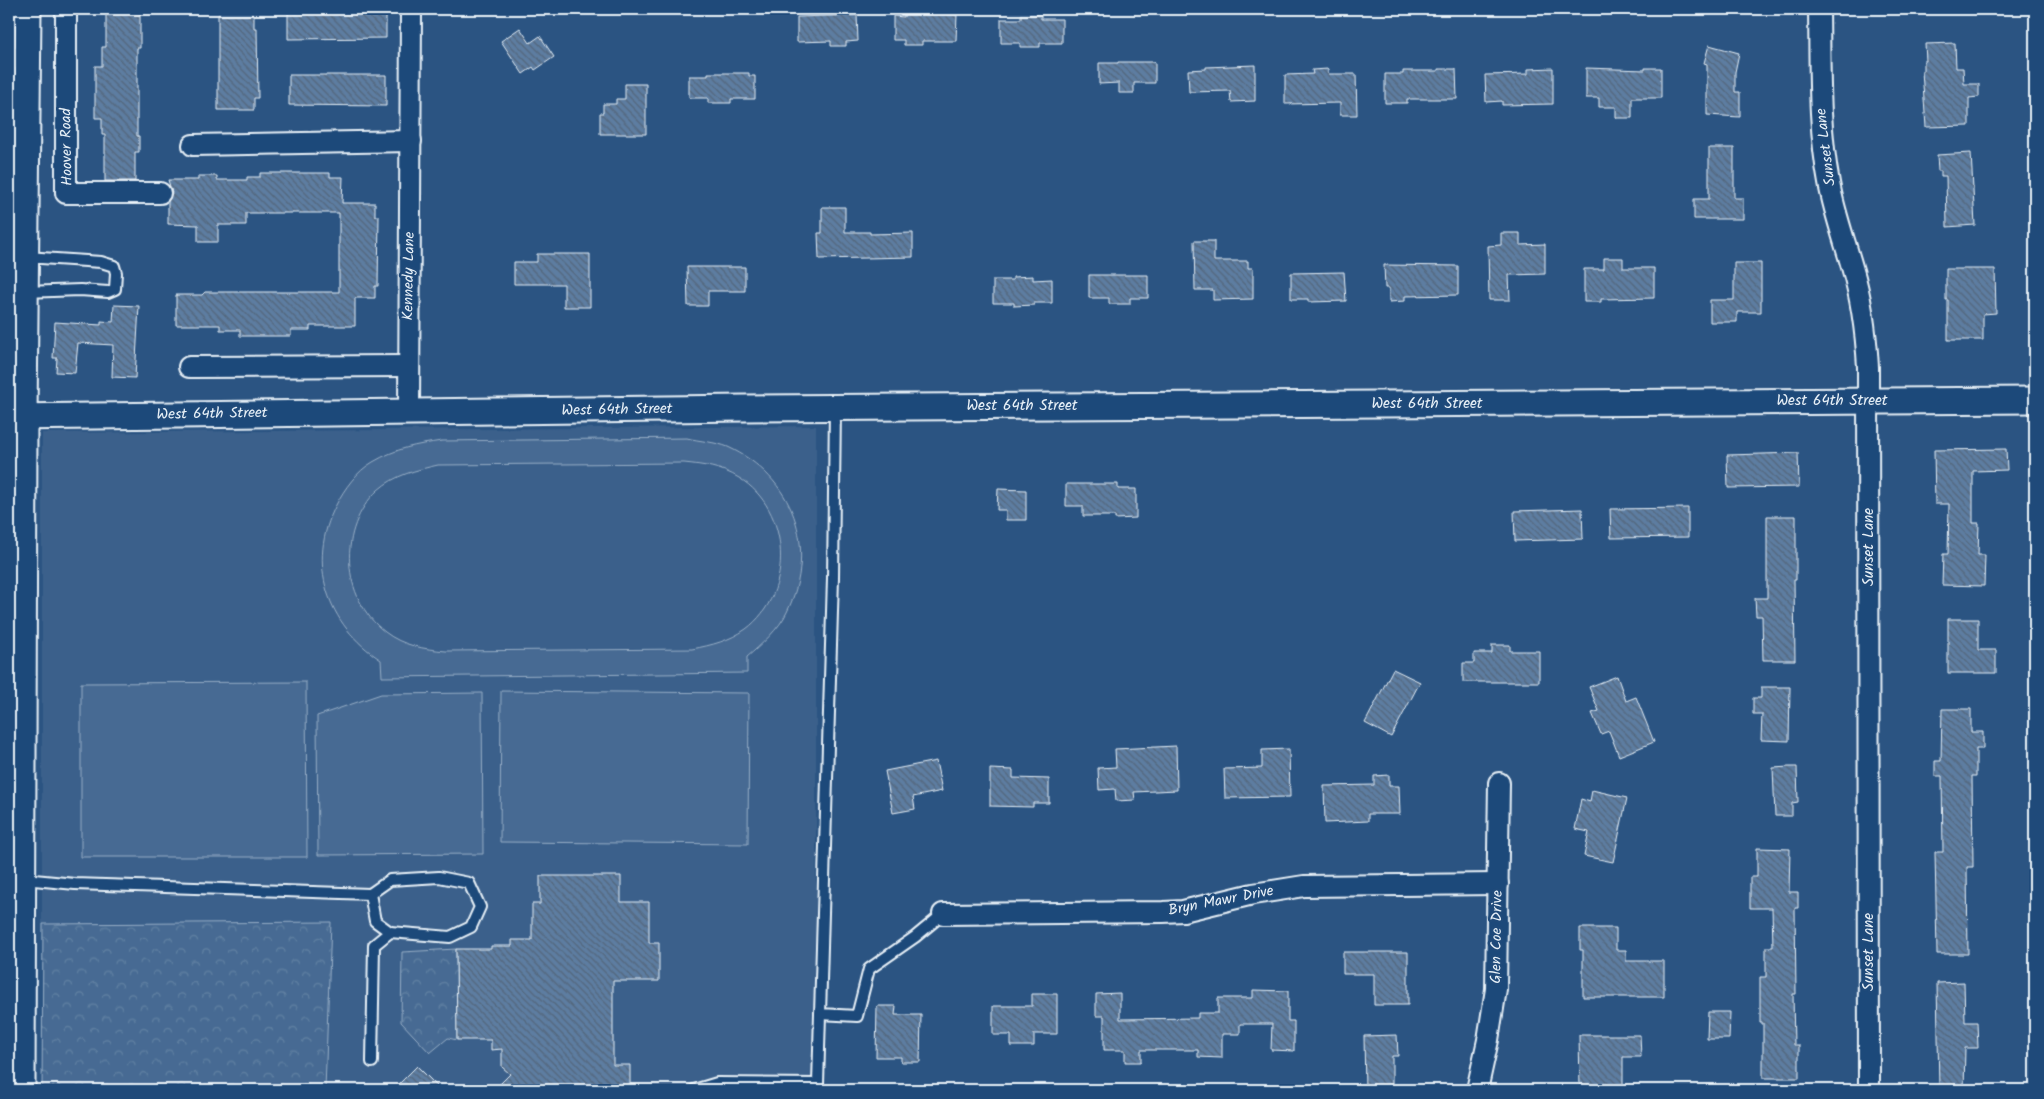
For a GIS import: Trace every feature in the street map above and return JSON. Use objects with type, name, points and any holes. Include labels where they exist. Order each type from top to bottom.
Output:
[{"type":"street","points":[[22,1090],[23,879],[16,417],[26,257],[18,58],[28,9]]},
{"type":"street","name":"Hoover Road","points":[[66,9],[66,193],[160,193]]},
{"type":"street","name":"Kennedy Lane","points":[[408,412],[411,9]]},
{"type":"street","name":"Sunset Lane","points":[[1819,9],[1820,107],[1825,158],[1833,200],[1862,308],[1868,368],[1869,1090]]},
{"type":"street","points":[[193,145],[411,141]]},
{"type":"street","points":[[190,367],[408,366]]},
{"type":"street","name":"West 64th Street","points":[[16,417],[835,408],[2035,400]]},
{"type":"street","name":"Glen Coe Drive","points":[[1477,1090],[1488,1040],[1496,989],[1498,783]]},
{"type":"street","name":"Bryn Mawr Drive","points":[[943,914],[1183,911],[1253,894],[1304,886],[1498,884]]},
{"type":"lane","points":[[25,292],[80,290],[108,292],[115,289],[116,273],[114,266],[101,262],[26,257]]},
{"type":"lane","points":[[694,1090],[716,1083],[817,1087],[833,578],[835,408]]},
{"type":"lane","points":[[23,879],[75,884],[370,894],[390,880],[439,877],[469,883],[480,906],[471,927],[450,937],[390,932],[375,921],[370,894]]},
{"type":"lane","points":[[820,1014],[857,1016],[869,969],[915,937],[943,914]]},
{"type":"lane","points":[[372,1062],[374,945],[390,932]]},
{"type":"shaded area","points":[[816,426],[816,1090],[42,1090],[42,433]]},
{"type":"green space","points":[[687,438],[728,447],[751,460],[769,476],[784,495],[794,516],[800,539],[800,563],[796,587],[784,618],[764,642],[747,657],[747,673],[382,677],[381,660],[362,646],[347,629],[335,611],[327,591],[323,570],[323,549],[327,527],[343,493],[356,475],[367,466],[398,450],[442,441]],"holes":[[[684,463],[719,469],[739,478],[756,492],[769,510],[777,530],[780,552],[779,574],[773,595],[762,613],[746,629],[727,640],[692,649],[446,651],[414,646],[392,637],[370,618],[360,601],[353,582],[350,562],[351,543],[356,523],[365,506],[378,490],[391,480],[414,471],[438,465]]]},
{"type":"green space","points":[[306,682],[307,857],[81,857],[81,683]]},
{"type":"green space","points":[[501,691],[749,693],[748,844],[500,842]]},
{"type":"green space","points":[[482,693],[483,854],[318,855],[317,716],[381,694]]},
{"type":"green space","points":[[331,922],[325,1090],[42,1090],[43,924]]},
{"type":"green space","points":[[456,949],[457,1040],[448,1038],[430,1053],[401,1022],[402,952]]},
{"type":"building","points":[[106,9],[140,9],[140,48],[137,48],[137,136],[139,136],[139,152],[135,152],[135,181],[105,181],[105,135],[102,135],[102,118],[95,118],[95,66],[102,66],[102,47],[106,47]]},
{"type":"building","points":[[288,9],[386,9],[386,38],[288,39]]},
{"type":"building","points":[[904,13],[957,15],[956,41],[922,41],[922,45],[904,45],[904,40],[893,40],[893,16],[904,17]]},
{"type":"building","points":[[218,15],[254,15],[254,28],[257,28],[258,98],[254,98],[254,110],[218,110]]},
{"type":"building","points":[[857,15],[858,41],[846,42],[846,46],[831,46],[831,41],[797,42],[797,17]]},
{"type":"building","points":[[1021,15],[1041,15],[1041,19],[1062,19],[1062,43],[1040,43],[1040,47],[1020,47],[1020,43],[1001,43],[1001,19],[1021,19]]},
{"type":"building","points":[[520,28],[530,43],[540,36],[554,57],[535,70],[533,67],[523,74],[501,41]]},
{"type":"building","points":[[1955,43],[1956,68],[1963,68],[1964,84],[1979,84],[1979,97],[1969,98],[1969,126],[1926,127],[1922,71],[1924,71],[1924,61],[1926,61],[1925,44]]},
{"type":"building","points":[[1709,45],[1739,53],[1735,72],[1735,92],[1740,92],[1740,117],[1707,115],[1707,64],[1704,63]]},
{"type":"building","points":[[1155,62],[1155,83],[1134,83],[1134,93],[1119,93],[1119,83],[1099,84],[1099,63]]},
{"type":"building","points":[[1255,65],[1255,101],[1231,102],[1230,91],[1189,92],[1188,70],[1206,69],[1206,67]]},
{"type":"building","points":[[1553,68],[1553,104],[1502,105],[1502,101],[1486,102],[1485,75],[1528,74],[1528,69]]},
{"type":"building","points":[[1586,68],[1645,70],[1645,68],[1661,68],[1661,98],[1632,98],[1632,118],[1616,118],[1616,107],[1599,107],[1599,98],[1586,98]]},
{"type":"building","points":[[1328,69],[1328,74],[1356,74],[1357,115],[1340,115],[1340,103],[1285,104],[1285,75],[1313,74],[1312,70]]},
{"type":"building","points":[[1438,69],[1456,69],[1457,99],[1407,99],[1407,103],[1385,103],[1385,74],[1403,74],[1403,71],[1438,71]]},
{"type":"building","points":[[708,73],[749,73],[749,76],[755,76],[755,99],[731,99],[731,103],[708,103],[708,98],[689,98],[689,76],[708,76]]},
{"type":"building","points":[[289,75],[386,75],[386,106],[289,105]]},
{"type":"building","points":[[625,84],[646,84],[646,134],[600,134],[600,113],[603,113],[603,104],[616,104],[616,99],[625,99]]},
{"type":"building","points":[[1709,148],[1734,148],[1734,198],[1743,198],[1743,219],[1694,219],[1694,199],[1709,199]]},
{"type":"building","points":[[1971,153],[1975,225],[1947,227],[1946,176],[1941,176],[1941,171],[1938,171],[1937,155]]},
{"type":"building","points":[[260,173],[330,173],[330,177],[343,177],[342,203],[375,203],[375,216],[379,216],[378,286],[375,286],[375,298],[355,298],[355,326],[310,326],[310,330],[291,330],[291,336],[240,336],[240,330],[220,330],[220,325],[176,325],[176,295],[202,295],[205,292],[339,292],[339,213],[246,213],[246,225],[218,225],[218,242],[198,242],[198,225],[168,224],[168,201],[172,193],[168,180],[198,180],[198,176],[217,176],[217,180],[247,180],[247,177],[260,177]]},
{"type":"building","points":[[822,207],[845,207],[845,232],[870,232],[870,234],[913,233],[913,257],[819,259],[818,233],[822,233]]},
{"type":"building","points":[[1501,233],[1520,233],[1520,245],[1545,244],[1545,274],[1509,275],[1510,300],[1489,300],[1488,246],[1501,245]]},
{"type":"building","points":[[1194,241],[1214,241],[1214,261],[1248,261],[1248,268],[1253,268],[1253,299],[1213,300],[1213,290],[1195,290]]},
{"type":"building","points":[[537,254],[590,254],[590,307],[564,307],[564,284],[514,284],[514,262],[537,262]]},
{"type":"building","points":[[1604,258],[1623,258],[1623,268],[1654,268],[1654,298],[1601,299],[1601,302],[1584,302],[1584,269],[1604,269]]},
{"type":"building","points":[[1734,263],[1761,263],[1761,312],[1737,312],[1737,322],[1710,322],[1710,300],[1734,300]]},
{"type":"building","points":[[1384,265],[1458,266],[1458,295],[1405,296],[1405,301],[1389,302],[1389,288],[1385,288]]},
{"type":"building","points":[[687,267],[745,267],[745,291],[708,291],[708,306],[688,306]]},
{"type":"building","points":[[1946,269],[1995,269],[1996,313],[1983,314],[1983,340],[1948,340]]},
{"type":"building","points":[[1344,272],[1346,301],[1308,302],[1308,299],[1291,299],[1291,273]]},
{"type":"building","points":[[1089,275],[1148,275],[1148,298],[1130,298],[1130,304],[1109,304],[1109,298],[1089,298]]},
{"type":"building","points":[[1033,276],[1033,280],[1052,279],[1052,303],[1014,306],[1014,303],[993,303],[993,280],[1013,280],[1013,277]]},
{"type":"building","points":[[114,305],[139,306],[135,378],[112,377],[113,345],[78,343],[75,373],[56,372],[57,358],[53,358],[55,322],[101,325],[101,321],[113,322]]},
{"type":"building","points":[[2006,449],[2007,470],[1973,471],[1973,523],[1979,523],[1978,555],[1985,555],[1984,586],[1942,585],[1943,554],[1948,554],[1949,504],[1935,504],[1934,450]]},
{"type":"building","points":[[1798,453],[1799,487],[1728,488],[1727,455]]},
{"type":"building","points":[[1066,484],[1118,484],[1118,489],[1136,489],[1136,518],[1115,519],[1115,516],[1083,516],[1083,506],[1066,506]]},
{"type":"building","points":[[998,489],[1026,490],[1026,520],[1006,520],[1006,510],[997,510]]},
{"type":"building","points":[[1688,508],[1688,537],[1611,538],[1610,509]]},
{"type":"building","points":[[1582,509],[1583,539],[1515,541],[1514,511]]},
{"type":"building","points":[[1767,516],[1796,516],[1796,580],[1794,580],[1795,660],[1763,660],[1762,616],[1756,616],[1755,598],[1767,598]]},
{"type":"building","points":[[1948,619],[1978,619],[1978,650],[1996,650],[1996,673],[1948,673]]},
{"type":"building","points":[[1492,645],[1510,645],[1510,651],[1539,651],[1539,682],[1463,682],[1463,663],[1474,663],[1474,653],[1492,653]]},
{"type":"building","points":[[1393,669],[1420,682],[1391,737],[1365,723]]},
{"type":"building","points":[[1617,676],[1626,701],[1636,697],[1654,742],[1619,756],[1609,731],[1601,734],[1592,713],[1599,711],[1589,687]]},
{"type":"building","points":[[1761,687],[1790,687],[1789,741],[1761,740],[1762,714],[1753,714],[1753,698],[1761,698]]},
{"type":"building","points":[[1942,709],[1971,709],[1971,732],[1983,732],[1983,749],[1976,749],[1976,776],[1972,776],[1973,867],[1967,867],[1968,954],[1937,954],[1935,852],[1943,852],[1942,776],[1935,776],[1935,761],[1941,761]]},
{"type":"building","points":[[1176,746],[1177,790],[1134,792],[1135,800],[1116,801],[1115,789],[1099,790],[1098,768],[1116,767],[1115,749]]},
{"type":"building","points":[[1289,749],[1290,797],[1225,798],[1224,769],[1262,768],[1262,750]]},
{"type":"building","points":[[936,761],[942,791],[913,797],[915,809],[893,813],[885,771]]},
{"type":"building","points":[[1797,767],[1798,802],[1792,803],[1792,816],[1775,816],[1773,768]]},
{"type":"building","points":[[990,769],[1013,770],[1013,778],[1049,779],[1049,803],[1033,803],[1033,807],[990,806]]},
{"type":"building","points":[[1389,775],[1389,786],[1399,786],[1400,814],[1368,814],[1368,821],[1325,823],[1324,786],[1374,785],[1374,776]]},
{"type":"building","points":[[1592,790],[1627,798],[1613,862],[1584,856],[1589,832],[1575,829],[1581,799],[1590,802]]},
{"type":"building","points":[[1757,848],[1790,849],[1789,892],[1798,892],[1798,908],[1795,908],[1796,994],[1793,994],[1794,1045],[1799,1045],[1799,1078],[1763,1078],[1763,1023],[1760,1023],[1760,977],[1766,977],[1766,947],[1773,947],[1772,908],[1750,908],[1750,877],[1757,877]]},
{"type":"building","points":[[540,876],[621,876],[621,902],[649,902],[649,943],[659,943],[659,981],[613,981],[613,1065],[630,1065],[630,1090],[494,1090],[510,1074],[502,1067],[502,1049],[491,1050],[491,1040],[457,1040],[456,949],[491,949],[491,946],[512,946],[512,940],[532,940],[532,904],[540,904]]},
{"type":"building","points":[[1580,928],[1616,928],[1616,950],[1626,950],[1626,961],[1664,961],[1664,997],[1583,997],[1583,950],[1580,950]]},
{"type":"building","points":[[1343,952],[1408,952],[1408,1005],[1374,1005],[1374,974],[1343,974]]},
{"type":"building","points":[[1964,982],[1965,1022],[1977,1022],[1978,1048],[1965,1048],[1964,1090],[1939,1090],[1937,983]]},
{"type":"building","points":[[1253,990],[1288,991],[1288,1021],[1294,1021],[1294,1051],[1271,1050],[1272,1024],[1240,1024],[1240,1034],[1222,1034],[1222,1058],[1198,1057],[1198,1050],[1141,1050],[1141,1062],[1125,1062],[1125,1050],[1104,1050],[1104,1016],[1096,1016],[1096,994],[1120,993],[1120,1019],[1198,1018],[1198,1013],[1218,1013],[1218,998],[1253,998]]},
{"type":"building","points":[[1032,994],[1057,994],[1057,1034],[1034,1034],[1034,1046],[1011,1046],[1011,1035],[993,1035],[993,1006],[1032,1006]]},
{"type":"building","points":[[877,1006],[896,1006],[895,1015],[921,1015],[920,1062],[901,1062],[901,1057],[876,1057]]},
{"type":"building","points":[[1708,1012],[1730,1012],[1729,1039],[1707,1039]]},
{"type":"building","points":[[1397,1035],[1398,1056],[1392,1056],[1392,1090],[1365,1090],[1364,1036]]},
{"type":"building","points":[[1579,1035],[1640,1035],[1641,1057],[1623,1057],[1623,1090],[1580,1090]]},
{"type":"building","points":[[417,1066],[441,1090],[393,1090]]}]
